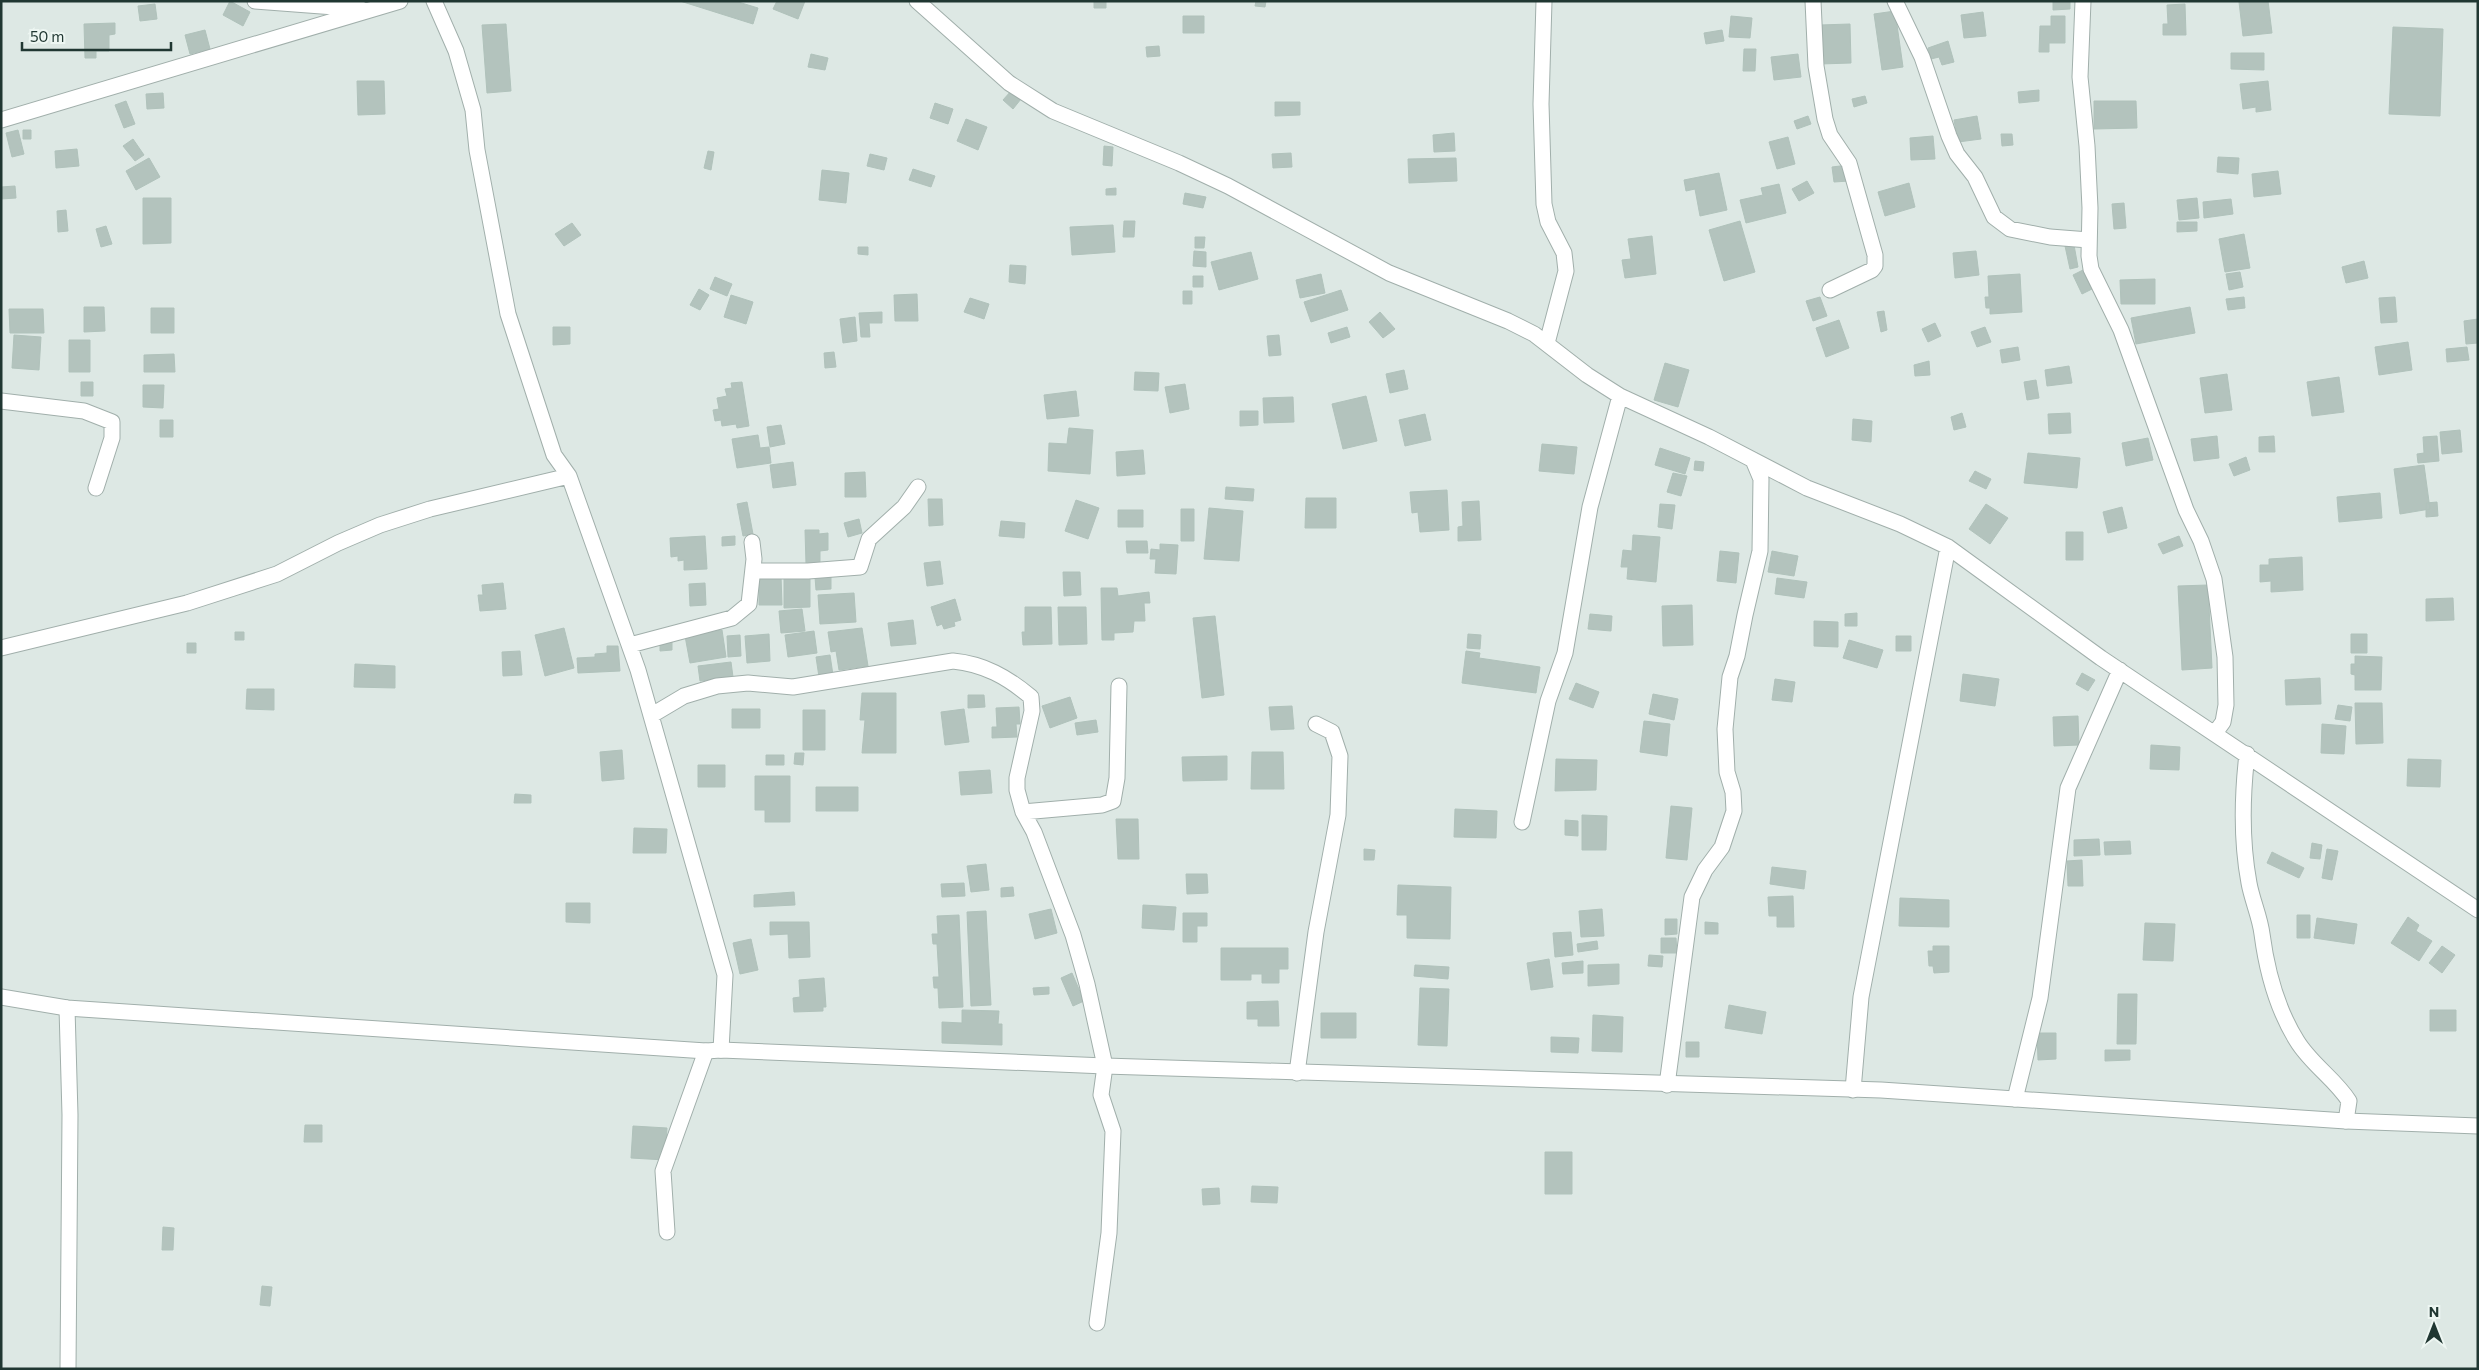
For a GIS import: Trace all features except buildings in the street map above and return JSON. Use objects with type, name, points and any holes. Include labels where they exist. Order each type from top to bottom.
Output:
[{"type":"street","points":[[255,1],[371,10]]},
{"type":"street","points":[[1,120],[400,1]]},
{"type":"street","points":[[434,1],[456,51],[473,110],[477,150],[508,314],[554,455],[570,476],[630,645],[652,715],[725,975],[713,1050],[663,1171],[667,1232]]},
{"type":"street","points":[[917,1],[1010,83],[1053,111],[1179,163],[1228,186],[1390,273],[1508,321],[1547,343],[1587,375],[1620,396],[1807,488],[1900,524],[1948,547],[2120,670],[2478,910]]},
{"type":"street","points":[[1544,1],[1541,104],[1543,196],[1548,222],[1564,253],[1566,271],[1547,343]]},
{"type":"street","points":[[1812,1],[1816,66],[1825,120],[1830,135],[1849,163],[1875,255],[1875,266],[1872,270],[1830,290]]},
{"type":"street","points":[[1895,1],[1922,57],[1957,154],[1975,177],[1994,217],[2010,229],[2050,237],[2089,240]]},
{"type":"street","points":[[2083,1],[2080,76],[2087,146],[2091,269],[2121,330],[2182,502],[2201,541],[2214,579],[2225,657],[2226,705],[2223,722],[2215,733]]},
{"type":"street","points":[[1522,822],[1548,701],[1565,653],[1590,507],[1620,396]]},
{"type":"street","points":[[1,402],[84,411],[112,422],[112,438],[96,488]]},
{"type":"street","points":[[1667,1085],[1692,897],[1704,870],[1722,847],[1734,812],[1733,792],[1727,772],[1725,729],[1730,677],[1738,656],[1744,615],[1760,551],[1761,479],[1753,460]]},
{"type":"street","points":[[1,648],[187,603],[277,574],[338,543],[380,525],[430,509],[570,476]]},
{"type":"street","points":[[753,571],[808,571],[860,566],[869,539],[904,507],[918,487]]},
{"type":"street","points":[[630,645],[732,618],[749,604],[753,571],[752,542]]},
{"type":"street","points":[[1852,1090],[1861,997],[1948,547]]},
{"type":"street","points":[[652,715],[684,696],[717,686],[748,683],[793,687],[953,661],[972,663],[1002,674],[1031,697],[1032,711],[1017,790],[1023,812],[1034,832],[1073,935],[1087,984],[1105,1066],[1101,1094],[1113,1131],[1109,1233],[1097,1323]]},
{"type":"street","points":[[2015,1099],[2040,998],[2068,788],[2120,670]]},
{"type":"street","points":[[1023,812],[1102,805],[1113,801],[1117,778],[1119,686]]},
{"type":"street","points":[[1297,1072],[1316,932],[1338,815],[1340,756],[1332,732],[1316,724]]},
{"type":"street","points":[[2247,754],[2243,790],[2245,861],[2253,903],[2262,935],[2265,959],[2277,999],[2298,1043],[2350,1101],[2346,1121]]},
{"type":"street","points":[[1,997],[67,1008],[713,1050],[1105,1066],[1852,1090],[2346,1121],[2478,1126]]},
{"type":"street","points":[[67,1008],[70,1115],[68,1369]]}]
